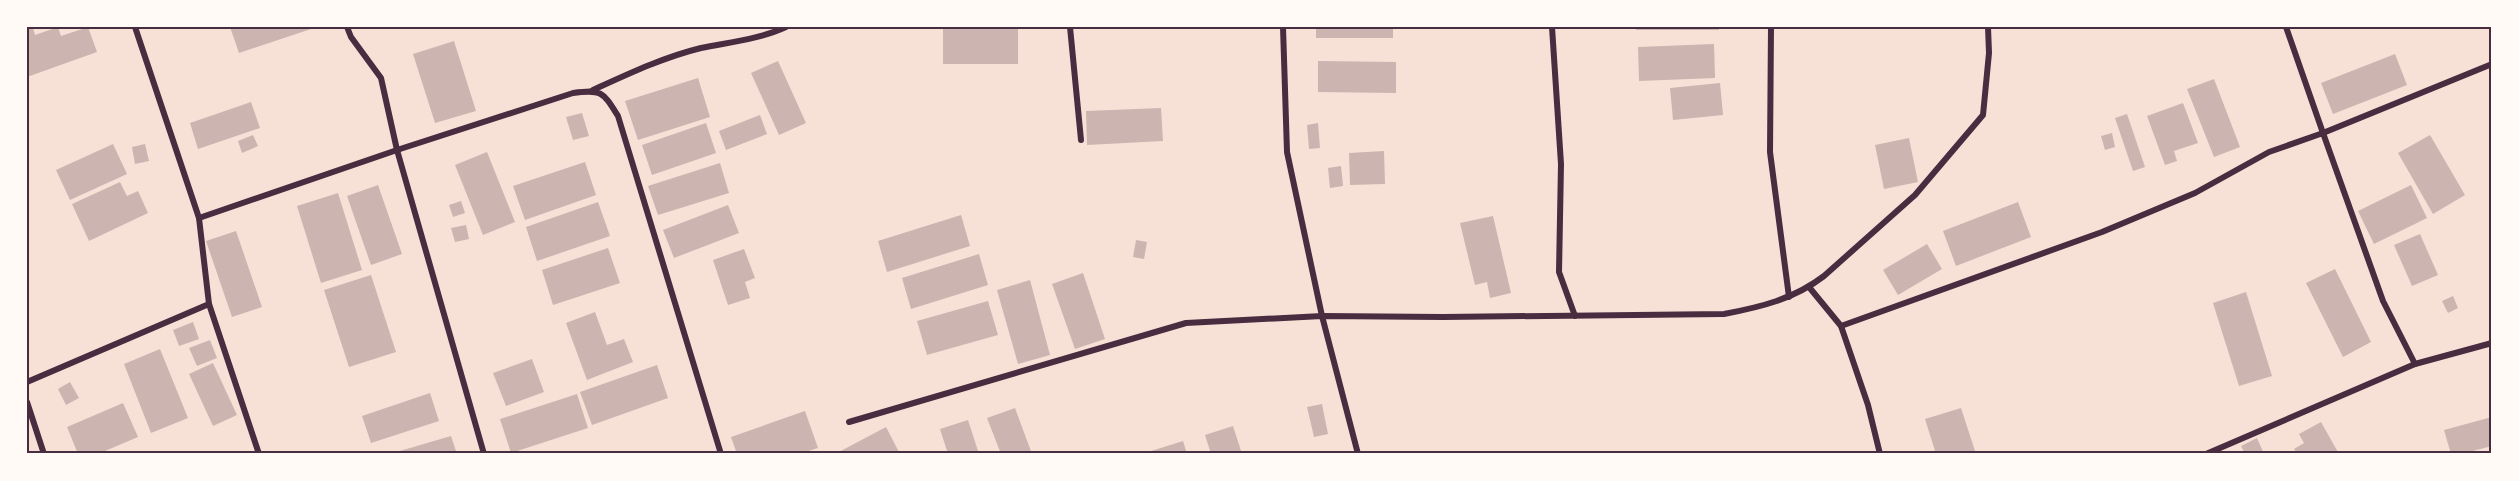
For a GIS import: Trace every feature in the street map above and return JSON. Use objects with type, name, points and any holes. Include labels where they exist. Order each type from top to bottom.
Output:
[{"type":"street","points":[[135,27],[199,218],[209,304],[259,454]]},
{"type":"street","points":[[347,27],[351,37],[381,78],[397,150],[484,454]]},
{"type":"street","points":[[199,218],[397,150],[573,93],[593,90],[650,65],[700,49],[734,43],[786,27]]},
{"type":"street","points":[[1070,27],[1081,140]]},
{"type":"street","points":[[1282,27],[1287,152],[1322,316],[1358,454]]},
{"type":"street","points":[[1552,27],[1560,164],[1559,272],[1575,316]]},
{"type":"street","points":[[1771,27],[1770,152],[1789,297]]},
{"type":"street","points":[[849,422],[1186,323],[1322,316],[1724,314],[1762,307],[1809,287],[1915,195],[1983,115],[1989,53],[1988,27]]},
{"type":"street","points":[[2286,27],[2383,301],[2415,364]]},
{"type":"street","points":[[1841,326],[2102,232],[2195,193],[2269,152],[2324,133],[2492,64]]},
{"type":"street","points":[[593,90],[606,97],[618,116],[721,454]]},
{"type":"street","points":[[1809,287],[1841,326],[1868,405],[1880,454]]},
{"type":"street","points":[[27,381],[209,304]]},
{"type":"street","points":[[2206,454],[2415,364],[2492,343]]},
{"type":"street","points":[[27,402],[44,454]]},
{"type":"building","points":[[58,27],[61,36],[88,27],[97,52],[27,77],[27,30],[33,28],[35,35]]},
{"type":"building","points":[[230,27],[317,27],[239,53]]},
{"type":"building","points":[[1316,27],[1393,27],[1393,38],[1316,38]]},
{"type":"building","points":[[1636,27],[1719,27],[1719,30],[1636,30]]},
{"type":"building","points":[[943,28],[1018,28],[1018,64],[943,64]]},
{"type":"building","points":[[454,41],[476,111],[435,123],[413,54]]},
{"type":"building","points":[[1714,44],[1715,78],[1639,81],[1638,47]]},
{"type":"building","points":[[2395,54],[2407,85],[2333,114],[2321,83]]},
{"type":"building","points":[[778,61],[806,123],[779,135],[751,73]]},
{"type":"building","points":[[1318,61],[1396,62],[1396,93],[1318,92]]},
{"type":"building","points":[[698,78],[710,117],[638,140],[625,101]]},
{"type":"building","points":[[2214,79],[2240,147],[2214,157],[2187,89]]},
{"type":"building","points":[[1720,83],[1723,115],[1673,120],[1670,88]]},
{"type":"building","points":[[251,102],[260,128],[198,149],[190,123]]},
{"type":"building","points":[[2183,103],[2198,143],[2174,151],[2177,161],[2165,165],[2147,116]]},
{"type":"building","points":[[1161,108],[1163,141],[1087,145],[1086,111]]},
{"type":"building","points":[[582,113],[589,136],[573,140],[566,117]]},
{"type":"building","points":[[2127,114],[2145,167],[2133,171],[2115,118]]},
{"type":"building","points":[[760,115],[767,134],[726,150],[719,131]]},
{"type":"building","points":[[706,123],[716,153],[652,175],[642,145]]},
{"type":"building","points":[[1318,123],[1320,148],[1309,149],[1307,125]]},
{"type":"building","points":[[2112,133],[2115,147],[2105,150],[2101,136]]},
{"type":"building","points":[[253,135],[258,146],[242,153],[238,141]]},
{"type":"building","points":[[2430,135],[2465,195],[2433,214],[2398,153]]},
{"type":"building","points":[[1909,138],[1918,182],[1884,189],[1875,145]]},
{"type":"building","points":[[113,144],[127,174],[70,200],[56,170]]},
{"type":"building","points":[[145,144],[149,161],[135,164],[132,147]]},
{"type":"building","points":[[1384,151],[1385,184],[1350,185],[1349,153]]},
{"type":"building","points":[[487,152],[515,222],[483,235],[455,165]]},
{"type":"building","points":[[585,162],[596,195],[525,220],[513,186]]},
{"type":"building","points":[[720,163],[729,193],[658,215],[648,186]]},
{"type":"building","points":[[1341,166],[1343,186],[1330,188],[1328,168]]},
{"type":"building","points":[[120,182],[127,196],[138,191],[148,213],[89,241],[72,204]]},
{"type":"building","points":[[378,185],[402,254],[371,265],[347,196]]},
{"type":"building","points":[[2411,185],[2427,218],[2374,244],[2358,211]]},
{"type":"building","points":[[338,193],[362,270],[321,283],[297,206]]},
{"type":"building","points":[[461,201],[465,213],[453,217],[449,205]]},
{"type":"building","points":[[598,202],[610,236],[537,261],[526,227]]},
{"type":"building","points":[[2018,202],[2031,237],[1956,266],[1943,231]]},
{"type":"building","points":[[728,205],[739,233],[674,258],[663,230]]},
{"type":"building","points":[[961,215],[970,246],[887,272],[878,241]]},
{"type":"building","points":[[1493,216],[1511,293],[1490,298],[1487,282],[1475,285],[1460,223]]},
{"type":"building","points":[[466,225],[469,239],[455,242],[451,228]]},
{"type":"building","points":[[236,231],[262,307],[232,317],[206,241]]},
{"type":"building","points":[[2420,234],[2438,275],[2412,286],[2394,245]]},
{"type":"building","points":[[1136,240],[1147,242],[1144,259],[1133,257]]},
{"type":"building","points":[[1927,244],[1942,269],[1898,295],[1883,270]]},
{"type":"building","points":[[608,248],[620,283],[553,305],[542,270]]},
{"type":"building","points":[[744,249],[755,278],[745,282],[750,298],[728,305],[713,260]]},
{"type":"building","points":[[979,254],[988,285],[911,309],[902,278]]},
{"type":"building","points":[[2335,269],[2371,342],[2343,357],[2306,283]]},
{"type":"building","points":[[1083,273],[1105,339],[1075,349],[1052,284]]},
{"type":"building","points":[[371,275],[396,352],[349,367],[324,290]]},
{"type":"building","points":[[1030,280],[1050,355],[1018,364],[997,290]]},
{"type":"building","points":[[2246,292],[2272,376],[2239,386],[2213,303]]},
{"type":"building","points":[[2453,296],[2458,308],[2448,313],[2442,301]]},
{"type":"building","points":[[988,301],[998,335],[927,355],[917,321]]},
{"type":"building","points":[[595,312],[607,345],[624,339],[633,362],[587,380],[566,323]]},
{"type":"building","points":[[193,322],[199,339],[179,346],[173,330]]},
{"type":"building","points":[[210,340],[217,358],[197,366],[189,348]]},
{"type":"building","points":[[160,349],[188,418],[151,433],[124,364]]},
{"type":"building","points":[[532,359],[544,392],[506,406],[493,373]]},
{"type":"building","points":[[213,363],[237,415],[213,426],[189,374]]},
{"type":"building","points":[[657,365],[668,398],[592,425],[580,392]]},
{"type":"building","points":[[70,382],[79,398],[66,405],[58,389]]},
{"type":"building","points":[[430,393],[439,421],[371,443],[362,416]]},
{"type":"building","points":[[577,394],[588,428],[511,453],[500,419]]},
{"type":"building","points":[[123,403],[138,437],[98,454],[78,454],[67,427]]},
{"type":"building","points":[[1322,404],[1328,434],[1314,437],[1307,407]]},
{"type":"building","points":[[1015,408],[1032,454],[1001,454],[987,418]]},
{"type":"building","points":[[1961,408],[1976,454],[1936,454],[1925,419]]},
{"type":"building","points":[[805,411],[818,448],[799,454],[737,454],[731,437]]},
{"type":"building","points":[[2492,417],[2492,446],[2461,454],[2451,454],[2444,430]]},
{"type":"building","points":[[968,420],[979,454],[948,454],[940,429]]},
{"type":"building","points":[[2321,422],[2339,454],[2297,454],[2294,449],[2304,443],[2299,434]]},
{"type":"building","points":[[1233,426],[1242,454],[1211,454],[1205,435]]},
{"type":"building","points":[[886,427],[900,454],[835,454]]},
{"type":"building","points":[[451,436],[457,454],[393,454],[393,453]]},
{"type":"building","points":[[2257,438],[2264,454],[2245,454],[2241,446]]},
{"type":"building","points":[[1183,441],[1187,454],[1149,454],[1148,452]]}]
